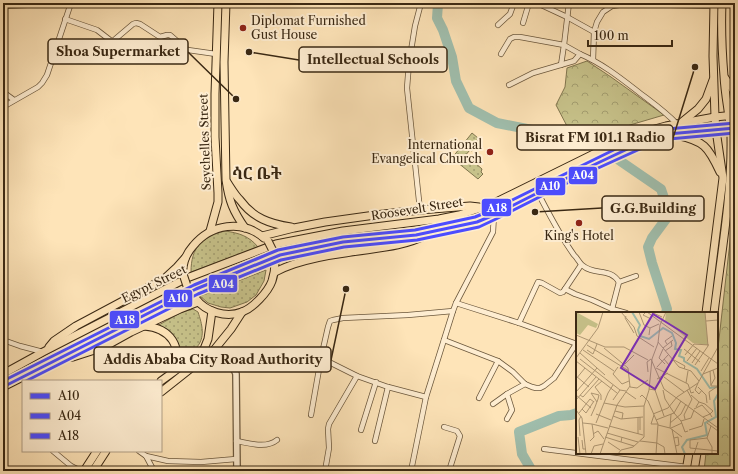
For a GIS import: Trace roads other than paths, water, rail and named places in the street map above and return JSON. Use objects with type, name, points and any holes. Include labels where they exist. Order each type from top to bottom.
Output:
[{"type":"main road","name":"Seychelles Street","points":[[210,231],[218,202],[215,94],[218,3]]},
{"type":"main road","name":"Seychelles Street","points":[[226,3],[224,62],[226,180],[228,194],[234,210],[245,228]]},
{"type":"main road","points":[[714,312],[730,182],[733,129],[732,115],[724,75],[721,32],[722,3]]},
{"type":"main road","points":[[706,312],[723,178],[715,117],[713,56],[714,4]]},
{"type":"main road","points":[[724,75],[735,93]]},
{"type":"main road","points":[[679,124],[698,109],[706,99],[714,78]]},
{"type":"main road","name":"Roosevelt Street","points":[[276,244],[343,231],[439,219],[459,215],[483,208],[618,142],[640,133],[666,126],[732,115]]},
{"type":"main road","name":"Roosevelt Street","points":[[280,255],[343,242],[432,232],[464,226],[494,215],[638,144],[668,134],[733,129]]},
{"type":"main road","points":[[668,134],[689,138],[705,147],[712,155],[723,178]]},
{"type":"main road","points":[[730,182],[735,166]]},
{"type":"main road","points":[[226,180],[240,201],[260,218],[275,224],[294,228]]},
{"type":"main road","points":[[265,238],[294,228],[325,222],[420,210],[470,206],[483,208]]},
{"type":"main road","points":[[44,351],[54,341],[76,326],[164,279],[185,258],[199,239],[210,231],[222,227],[233,226],[254,231],[265,238],[272,250],[275,262],[275,272],[272,282],[266,291],[250,307],[242,312],[228,314],[205,308],[196,299],[187,286],[183,274],[182,268],[185,258]]},
{"type":"main road","points":[[275,272],[301,262],[344,253],[410,243],[432,232]]},
{"type":"main road","name":"Egypt Street","points":[[3,374],[44,351],[187,278],[276,244]]},
{"type":"main road","name":"Egypt Street","points":[[3,387],[196,289],[280,255]]},
{"type":"main road","points":[[59,358],[73,357],[104,347],[180,309],[196,299]]},
{"type":"main road","points":[[162,380],[204,349],[208,338],[212,311]]},
{"type":"main road","points":[[162,391],[214,350],[231,329],[242,312]]},
{"type":"main road","points":[[144,326],[160,330],[168,334],[172,339],[176,349],[176,360],[170,374]]},
{"type":"main road","points":[[84,471],[96,452]]},
{"type":"main road","points":[[93,471],[105,452]]},
{"type":"main road","points":[[686,469],[689,454]]},
{"type":"main road","points":[[694,471],[697,454]]},
{"type":"street","points":[[3,107],[38,87],[47,75],[70,3]]},
{"type":"street","points":[[420,210],[407,88],[415,26],[421,3]]},
{"type":"street","points":[[498,25],[510,14],[514,3]]},
{"type":"street","points":[[523,23],[529,3]]},
{"type":"street","points":[[537,3],[547,5],[594,32]]},
{"type":"street","points":[[561,65],[569,3]]},
{"type":"street","points":[[593,60],[594,32],[597,22],[603,12],[612,6],[626,4],[714,4]]},
{"type":"street","points":[[3,6],[27,6]]},
{"type":"street","points":[[65,19],[97,30],[110,40],[113,40],[136,23],[160,37],[170,35],[188,50],[216,54]]},
{"type":"street","points":[[501,54],[510,39],[514,37],[564,45],[593,60],[622,79],[666,112],[679,124]]},
{"type":"street","points":[[509,85],[533,73],[574,61],[580,54]]},
{"type":"street","points":[[3,92],[14,100]]},
{"type":"street","points":[[538,193],[568,246],[581,265],[591,271],[612,274],[616,277],[619,282],[612,309]]},
{"type":"street","points":[[411,471],[426,396],[453,312],[456,303],[494,232],[494,215]]},
{"type":"street","points":[[519,323],[538,282],[560,293],[563,292],[581,265]]},
{"type":"street","points":[[619,282],[636,276]]},
{"type":"street","points":[[565,289],[622,312]]},
{"type":"street","points":[[444,340],[498,361],[525,384],[536,388],[540,388],[554,378],[576,344],[519,323],[456,303]]},
{"type":"street","points":[[311,415],[321,358],[330,321],[343,318],[453,312]]},
{"type":"street","points":[[3,340],[20,346],[44,351]]},
{"type":"street","points":[[214,350],[229,362],[236,374],[237,471]]},
{"type":"street","points":[[229,362],[259,358],[294,356],[321,358],[357,376],[388,387],[426,396]]},
{"type":"street","points":[[479,398],[498,361]]},
{"type":"street","points":[[326,471],[329,448],[329,424],[357,376]]},
{"type":"street","points":[[361,430],[376,382]]},
{"type":"street","points":[[493,404],[525,384]]},
{"type":"street","points":[[375,441],[388,387]]},
{"type":"street","points":[[507,394],[512,410],[507,420]]},
{"type":"street","points":[[444,427],[457,431],[460,436],[449,471]]},
{"type":"street","points":[[236,441],[262,445],[273,444],[277,440]]},
{"type":"street","points":[[544,449],[576,454]]},
{"type":"street","points":[[53,452],[80,471]]},
{"type":"street","points":[[140,452],[146,456],[168,461],[201,462],[236,459]]},
{"type":"street","points":[[580,454],[686,469]]},
{"type":"street","points":[[146,456],[154,471]]},
{"type":"waterway","points":[[439,3],[437,18],[443,30],[452,57],[456,81],[469,108],[497,123],[562,136],[580,138],[594,143],[661,189],[666,204],[666,219],[652,238],[648,247],[667,309],[666,312]]},
{"type":"waterway","points":[[532,471],[522,454],[519,432],[559,416],[576,413]]},
{"type":"place","name":"Diplomat Furnished Gust House","points":[[243,28]]},
{"type":"place","name":"Intellectual Schools","points":[[249,52]]},
{"type":"place","name":"Bisrat FM 101.1 Radio","points":[[695,67]]},
{"type":"place","name":"Shoa Supermarket","points":[[236,99]]},
{"type":"place","name":"International Evangelical Church","points":[[490,152]]},
{"type":"place","name":"G.G.Building","points":[[535,212]]},
{"type":"place","name":"King's Hotel","points":[[579,223]]},
{"type":"place","name":"Addis Ababa City Road Authority","points":[[346,289]]},
{"type":"district","name":"ሳር ቤት","points":[[257,173]]}]
